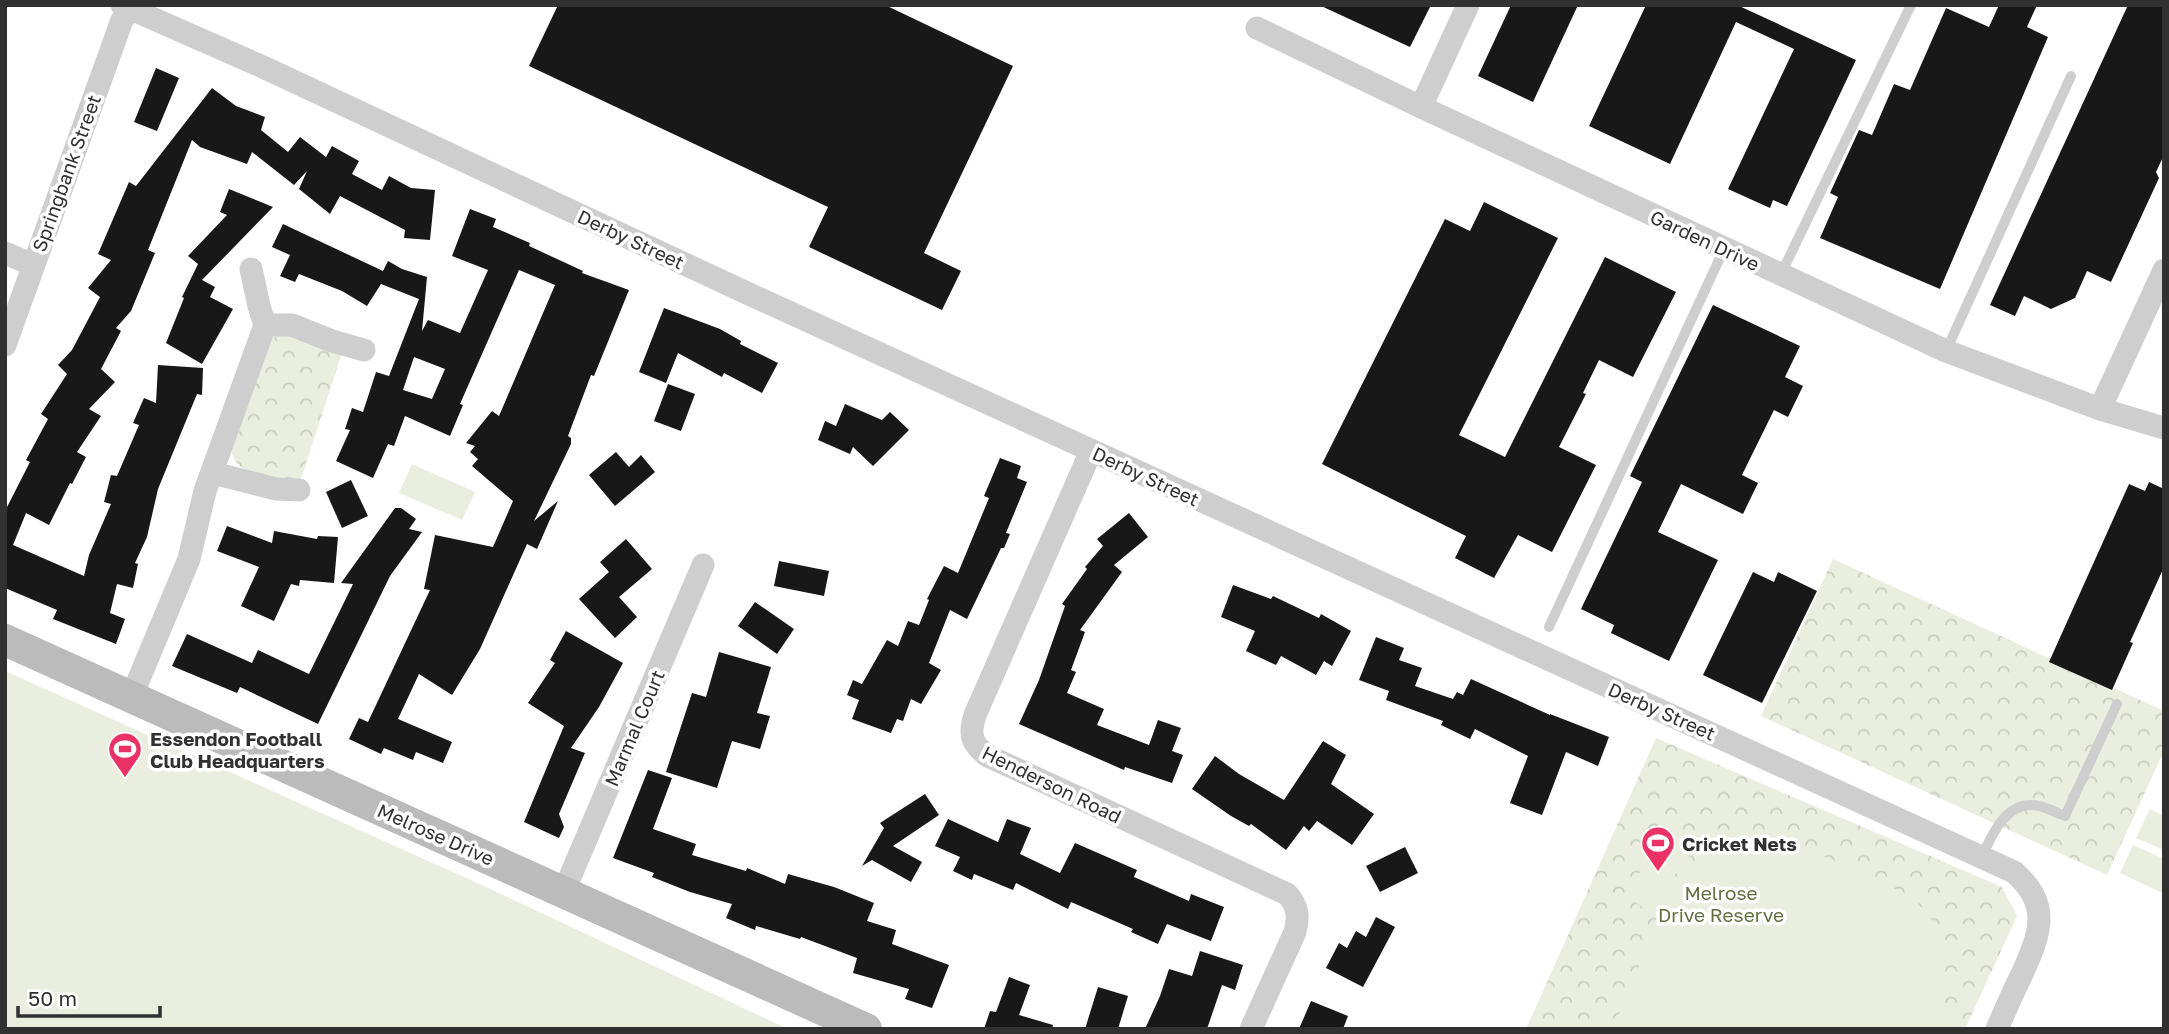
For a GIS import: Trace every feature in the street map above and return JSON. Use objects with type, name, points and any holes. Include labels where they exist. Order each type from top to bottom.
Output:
[{"type":"street","points":[[1421,107],[1468,5]]},
{"type":"street","name":"Springbank Street","points":[[5,345],[129,7]]},
{"type":"street","name":"Derby Street","points":[[129,7],[1091,451],[2014,872],[2024,880],[2033,894],[2040,923],[2035,944],[1997,1029]]},
{"type":"street","name":"Garden Drive","points":[[1257,28],[1946,351],[2100,409],[2164,428]]},
{"type":"street","points":[[5,253],[33,265]]},
{"type":"street","points":[[131,698],[189,559],[205,491],[265,325],[251,269]]},
{"type":"street","points":[[2100,409],[2164,270]]},
{"type":"street","points":[[265,325],[292,325],[364,350]]},
{"type":"street","name":"Henderson Road","points":[[1091,451],[975,715],[970,730],[971,740],[988,756],[1287,894],[1292,900],[1298,921],[1251,1029]]},
{"type":"street","points":[[213,473],[276,489],[299,490]]},
{"type":"street","name":"Marmal Court","points":[[564,891],[704,565]]},
{"type":"street","name":"Melrose Drive","points":[[5,640],[866,1029]]},
{"type":"lane","points":[[1781,274],[1911,5]]},
{"type":"lane","points":[[1946,351],[2071,76]]},
{"type":"lane","points":[[1549,627],[1724,249]]},
{"type":"lane","points":[[1982,857],[1997,825],[2016,810],[2038,806],[2065,816],[2117,704]]},
{"type":"green space","points":[[286,331],[342,353],[300,482],[249,472],[235,460],[231,450],[269,340]]},
{"type":"green space","points":[[412,464],[475,492],[462,520],[399,493]]},
{"type":"green space","points":[[1833,559],[2164,711],[2164,751],[2107,875],[1761,716]]},
{"type":"green space","name":"Essendon Football Club Headquarters","points":[[5,671],[484,886],[788,1029],[5,1029]]},
{"type":"green space","name":"Melrose Drive Reserve","points":[[1656,738],[2002,887],[2017,916],[1965,1029],[1526,1029]]},
{"type":"green space","points":[[2150,809],[2164,816],[2164,850],[2136,838]]},
{"type":"green space","name":"Cricket Nets","points":[[1669,834],[1692,852],[1647,911],[1624,893]]},
{"type":"green space","points":[[1752,845],[1829,858],[1913,897],[1934,923],[1945,965],[1940,1029],[1613,1029],[1680,876],[1703,856]]},
{"type":"green space","points":[[2133,845],[2164,859],[2164,894],[2120,873]]},
{"type":"building","points":[[558,5],[885,5],[1013,66],[924,253],[961,271],[942,310],[809,247],[828,207],[529,66]]},
{"type":"building","points":[[1319,5],[1431,5],[1410,47]]},
{"type":"building","points":[[1511,5],[1578,5],[1533,102],[1478,76]]},
{"type":"building","points":[[1646,5],[1737,5],[1856,60],[1787,206],[1773,200],[1770,208],[1728,189],[1794,49],[1736,22],[1670,164],[1589,126]]},
{"type":"building","points":[[1999,5],[2037,5],[2027,27],[2048,37],[1940,289],[1820,238],[1838,197],[1830,193],[1859,130],[1872,135],[1894,84],[1910,90],[1946,8],[1989,27]]},
{"type":"building","points":[[2128,5],[2164,5],[2164,155],[2156,172],[2159,178],[2111,282],[2087,271],[2075,298],[2051,309],[2024,296],[2015,316],[1990,305]]},
{"type":"building","points":[[156,68],[179,78],[157,131],[134,122]]},
{"type":"building","points":[[212,88],[236,106],[265,117],[261,130],[288,152],[300,137],[326,157],[332,146],[359,161],[352,174],[382,190],[389,176],[411,188],[435,190],[430,240],[404,238],[405,230],[340,196],[330,214],[299,189],[307,171],[294,185],[252,152],[247,164],[200,147],[192,140],[148,250],[155,253],[131,311],[116,328],[121,331],[101,369],[115,382],[89,409],[101,416],[77,452],[86,457],[49,525],[26,513],[13,545],[84,576],[89,555],[111,504],[104,502],[111,475],[117,476],[139,425],[133,423],[144,398],[156,403],[158,365],[203,368],[202,395],[197,394],[158,489],[147,537],[135,563],[138,564],[133,588],[117,584],[110,613],[125,619],[116,644],[53,619],[57,610],[5,588],[5,511],[30,462],[26,460],[48,419],[41,414],[67,374],[58,365],[72,350],[100,297],[88,288],[111,260],[98,254],[129,182],[136,186]]},
{"type":"building","points":[[229,189],[273,207],[202,280],[215,287],[210,297],[233,309],[202,364],[166,343],[184,298],[182,297],[198,264],[188,256],[227,215],[220,212]]},
{"type":"building","points":[[1484,202],[1558,238],[1459,435],[1505,457],[1605,257],[1676,292],[1633,377],[1599,360],[1583,393],[1586,394],[1559,447],[1596,465],[1552,552],[1518,535],[1494,578],[1455,558],[1466,536],[1322,464],[1445,219],[1470,231]]},
{"type":"building","points":[[470,209],[496,219],[493,227],[530,243],[529,246],[583,271],[582,273],[629,290],[594,376],[591,375],[568,436],[571,438],[571,444],[534,521],[558,501],[537,549],[527,544],[480,649],[452,695],[419,674],[398,719],[452,742],[443,763],[416,752],[413,760],[384,748],[381,754],[349,739],[359,718],[368,722],[430,590],[424,589],[435,535],[493,547],[513,501],[472,466],[478,459],[470,452],[475,446],[466,443],[492,411],[499,416],[555,285],[519,270],[460,404],[463,405],[450,436],[405,416],[394,446],[388,444],[373,478],[336,461],[350,430],[345,429],[352,408],[363,412],[376,372],[389,376],[419,299],[381,284],[367,306],[342,291],[299,274],[295,282],[280,276],[290,255],[272,247],[283,224],[383,271],[388,261],[427,277],[422,331],[428,320],[460,333],[488,270],[452,256]],"holes":[[[414,357],[445,369],[432,399],[403,390]]]},
{"type":"building","points":[[1713,305],[1800,346],[1785,377],[1803,386],[1788,417],[1774,410],[1742,475],[1758,483],[1743,514],[1681,484],[1658,532],[1718,560],[1669,661],[1611,633],[1614,625],[1581,609],[1642,482],[1630,476]]},
{"type":"building","points":[[664,308],[720,329],[741,341],[740,344],[778,363],[762,393],[724,373],[722,377],[678,353],[666,383],[639,372]]},
{"type":"building","points":[[668,384],[695,394],[681,431],[654,421]]},
{"type":"building","points":[[845,404],[882,420],[890,412],[909,430],[873,466],[853,447],[850,454],[818,440],[825,421],[836,426]]},
{"type":"building","points":[[616,452],[629,467],[641,455],[655,472],[615,506],[589,475]]},
{"type":"building","points":[[1000,458],[1021,466],[1017,478],[1027,482],[1006,533],[1010,534],[1004,548],[1001,548],[967,619],[950,610],[929,663],[941,670],[921,704],[911,699],[903,721],[897,719],[891,733],[852,719],[859,700],[847,695],[853,680],[862,684],[887,640],[898,646],[908,621],[919,625],[929,600],[927,599],[944,566],[958,573],[989,498],[984,496]]},
{"type":"building","points":[[351,480],[368,516],[342,528],[326,492]]},
{"type":"building","points":[[2149,482],[2164,489],[2164,567],[2130,642],[2133,643],[2112,690],[2049,662],[2129,484],[2145,491]]},
{"type":"building","points":[[395,508],[401,508],[416,519],[409,529],[422,532],[390,576],[318,724],[240,687],[237,693],[172,666],[187,634],[252,663],[258,650],[309,674],[353,584],[341,583]]},
{"type":"building","points":[[1129,513],[1148,537],[1114,565],[1122,572],[1080,630],[1085,632],[1071,670],[1076,672],[1067,693],[1104,709],[1097,725],[1149,745],[1158,720],[1181,728],[1172,751],[1183,755],[1172,783],[1125,767],[1124,770],[1019,724],[1039,680],[1065,606],[1062,604],[1087,569],[1085,567],[1103,546],[1097,539]]},
{"type":"building","points":[[227,526],[272,543],[274,531],[317,539],[318,536],[338,537],[334,583],[300,580],[299,586],[291,584],[274,621],[241,606],[259,567],[217,551]]},
{"type":"building","points":[[626,539],[652,569],[619,597],[637,617],[615,638],[579,599],[609,572],[600,562]]},
{"type":"building","points":[[779,561],[829,571],[824,596],[774,586]]},
{"type":"building","points":[[1753,572],[1774,582],[1778,572],[1817,591],[1762,703],[1703,675]]},
{"type":"building","points":[[1233,585],[1271,599],[1273,596],[1319,618],[1321,614],[1351,631],[1332,666],[1324,661],[1316,675],[1281,656],[1276,665],[1246,651],[1255,631],[1221,617]]},
{"type":"building","points":[[755,602],[794,629],[777,654],[738,626]]},
{"type":"building","points":[[566,631],[623,663],[599,707],[571,748],[585,753],[559,814],[564,827],[559,838],[524,822],[564,726],[528,703],[555,663],[550,660]]},
{"type":"building","points":[[1376,637],[1404,648],[1399,660],[1422,668],[1415,686],[1453,699],[1457,692],[1463,695],[1471,679],[1550,715],[1609,737],[1598,766],[1566,752],[1542,815],[1510,803],[1528,756],[1475,729],[1470,739],[1441,725],[1443,721],[1386,700],[1389,691],[1359,680]]},
{"type":"building","points":[[719,652],[771,667],[757,713],[770,716],[760,749],[732,741],[717,788],[666,772],[692,693],[706,697]]},
{"type":"building","points":[[1323,741],[1346,755],[1331,784],[1374,814],[1352,845],[1317,821],[1309,831],[1304,826],[1286,850],[1251,824],[1249,826],[1231,816],[1192,789],[1215,756],[1239,774],[1284,800]]},
{"type":"building","points":[[648,770],[672,778],[653,829],[696,844],[692,855],[746,871],[747,868],[785,884],[788,874],[834,887],[874,903],[867,921],[896,930],[892,944],[949,965],[932,1008],[905,999],[909,989],[853,973],[857,958],[801,937],[800,939],[756,926],[755,930],[726,918],[732,904],[690,892],[652,877],[654,873],[613,858]]},
{"type":"building","points":[[925,794],[939,815],[893,846],[922,862],[911,882],[872,860],[862,866],[884,828],[880,823]]},
{"type":"building","points":[[948,819],[998,842],[1007,819],[1031,828],[1020,854],[1060,873],[1075,843],[1137,870],[1134,877],[1189,901],[1191,894],[1224,907],[1211,941],[1167,924],[1158,944],[1131,932],[1133,929],[1071,902],[1068,909],[1016,883],[1013,890],[974,874],[972,880],[953,871],[960,857],[935,846]]},
{"type":"building","points":[[1405,847],[1418,873],[1380,892],[1366,866]]},
{"type":"building","points":[[1376,917],[1395,927],[1363,987],[1326,968],[1339,943],[1347,948],[1356,931],[1366,937]]},
{"type":"building","points":[[1200,951],[1243,965],[1235,990],[1222,985],[1207,1029],[1145,1029],[1169,969],[1192,976]]},
{"type":"building","points":[[1009,977],[1030,985],[1019,1015],[1053,1025],[1052,1029],[984,1029],[990,1011],[996,1012]]},
{"type":"building","points":[[1098,987],[1128,996],[1118,1029],[1085,1029]]},
{"type":"building","points":[[1311,1001],[1348,1016],[1343,1029],[1299,1029]]},
{"type":"place","name":"Essendon Football Club Headquarters","points":[[125,779]]},
{"type":"place","name":"Cricket Nets","points":[[1658,873]]}]
